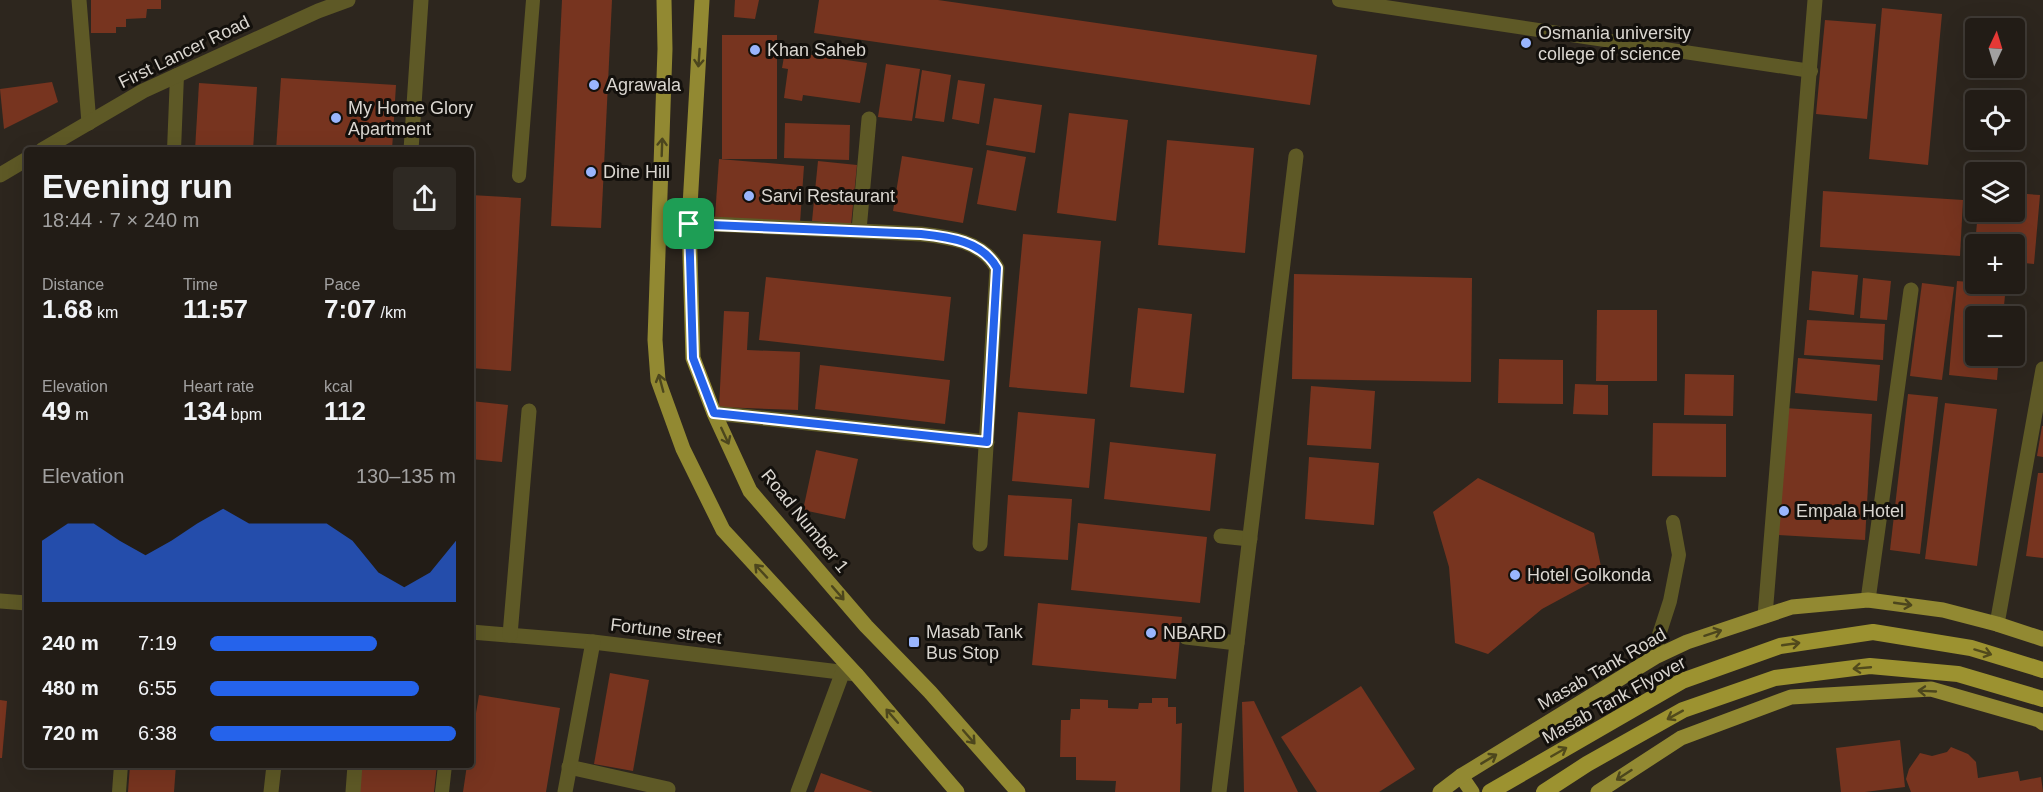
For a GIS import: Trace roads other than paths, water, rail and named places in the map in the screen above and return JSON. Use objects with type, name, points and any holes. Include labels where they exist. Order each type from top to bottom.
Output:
[{"type":"highway","name":"Masab Tank Flyover","points":[[1490,792],[1682,681],[1779,646],[1873,632],[1971,648],[2043,670]]},
{"type":"highway","points":[[1544,792],[1587,764],[1683,710],[1775,678],[1870,666],[1958,674],[2043,699]]},
{"type":"main road","points":[[664,0],[665,49],[655,340],[658,380],[683,448],[723,530],[849,674],[957,792]]},
{"type":"main road","name":"Road Number 1","points":[[702,0],[689,224],[693,358],[714,413],[750,491],[866,626],[930,692],[1018,792]]},
{"type":"main road","name":"Masab Tank Road","points":[[1440,792],[1461,776],[1655,657],[1687,642],[1792,607],[1869,600],[1943,610],[2043,639]]},
{"type":"main road","points":[[1598,792],[1680,738],[1791,697],[1930,689],[2043,723]]},
{"type":"main road","points":[[1461,776],[1472,792]]},
{"type":"street","points":[[79,0],[89,123]]},
{"type":"street","name":"First Lancer Road","points":[[47,147],[143,91],[318,6],[348,0]]},
{"type":"street","points":[[411,147],[422,0]]},
{"type":"street","points":[[1766,616],[1781,399],[1811,71],[1815,0]]},
{"type":"street","points":[[859,230],[868,119]]},
{"type":"street","points":[[1219,792],[1296,156]]},
{"type":"street","points":[[0,175],[24,161]]},
{"type":"street","points":[[689,224],[921,234],[955,238],[992,258],[997,268],[980,544]]},
{"type":"street","points":[[1869,600],[1911,290]]},
{"type":"street","points":[[1997,624],[2043,369]]},
{"type":"street","points":[[510,634],[528,411]]},
{"type":"street","points":[[714,413],[987,442]]},
{"type":"street","points":[[1221,536],[1250,540]]},
{"type":"street","points":[[0,602],[24,603]]},
{"type":"street","name":"Fortune street","points":[[474,632],[593,642],[849,674]]},
{"type":"street","points":[[1186,637],[1237,643]]},
{"type":"street","points":[[565,792],[593,642]]},
{"type":"street","points":[[798,792],[849,674]]},
{"type":"street","points":[[569,767],[668,789]]},
{"type":"street","points":[[271,792],[274,768]]},
{"type":"street","points":[[352,792],[355,768]]},
{"type":"lane","points":[[519,176],[534,0]]},
{"type":"lane","points":[[1340,0],[1811,71]]},
{"type":"lane","points":[[174,147],[177,75]]},
{"type":"lane","points":[[1655,657],[1679,555],[1673,522]]},
{"type":"lane","points":[[118,792],[121,768]]},
{"type":"lane","points":[[442,792],[445,768]]},
{"type":"place","name":"Osmania university college of science","points":[[1526,43]]},
{"type":"place","name":"Khan Saheb","points":[[755,50]]},
{"type":"place","name":"Agrawala","points":[[594,85]]},
{"type":"place","name":"My Home Glory Apartment","points":[[336,118]]},
{"type":"place","name":"Dine Hill","points":[[591,172]]},
{"type":"place","name":"Sarvi Restaurant","points":[[749,196]]},
{"type":"place","name":"Empala Hotel","points":[[1784,511]]},
{"type":"place","name":"Hotel Golkonda","points":[[1515,575]]},
{"type":"place","name":"NBARD","points":[[1151,633]]},
{"type":"place","name":"Masab Tank Bus Stop","points":[[914,642]]}]
